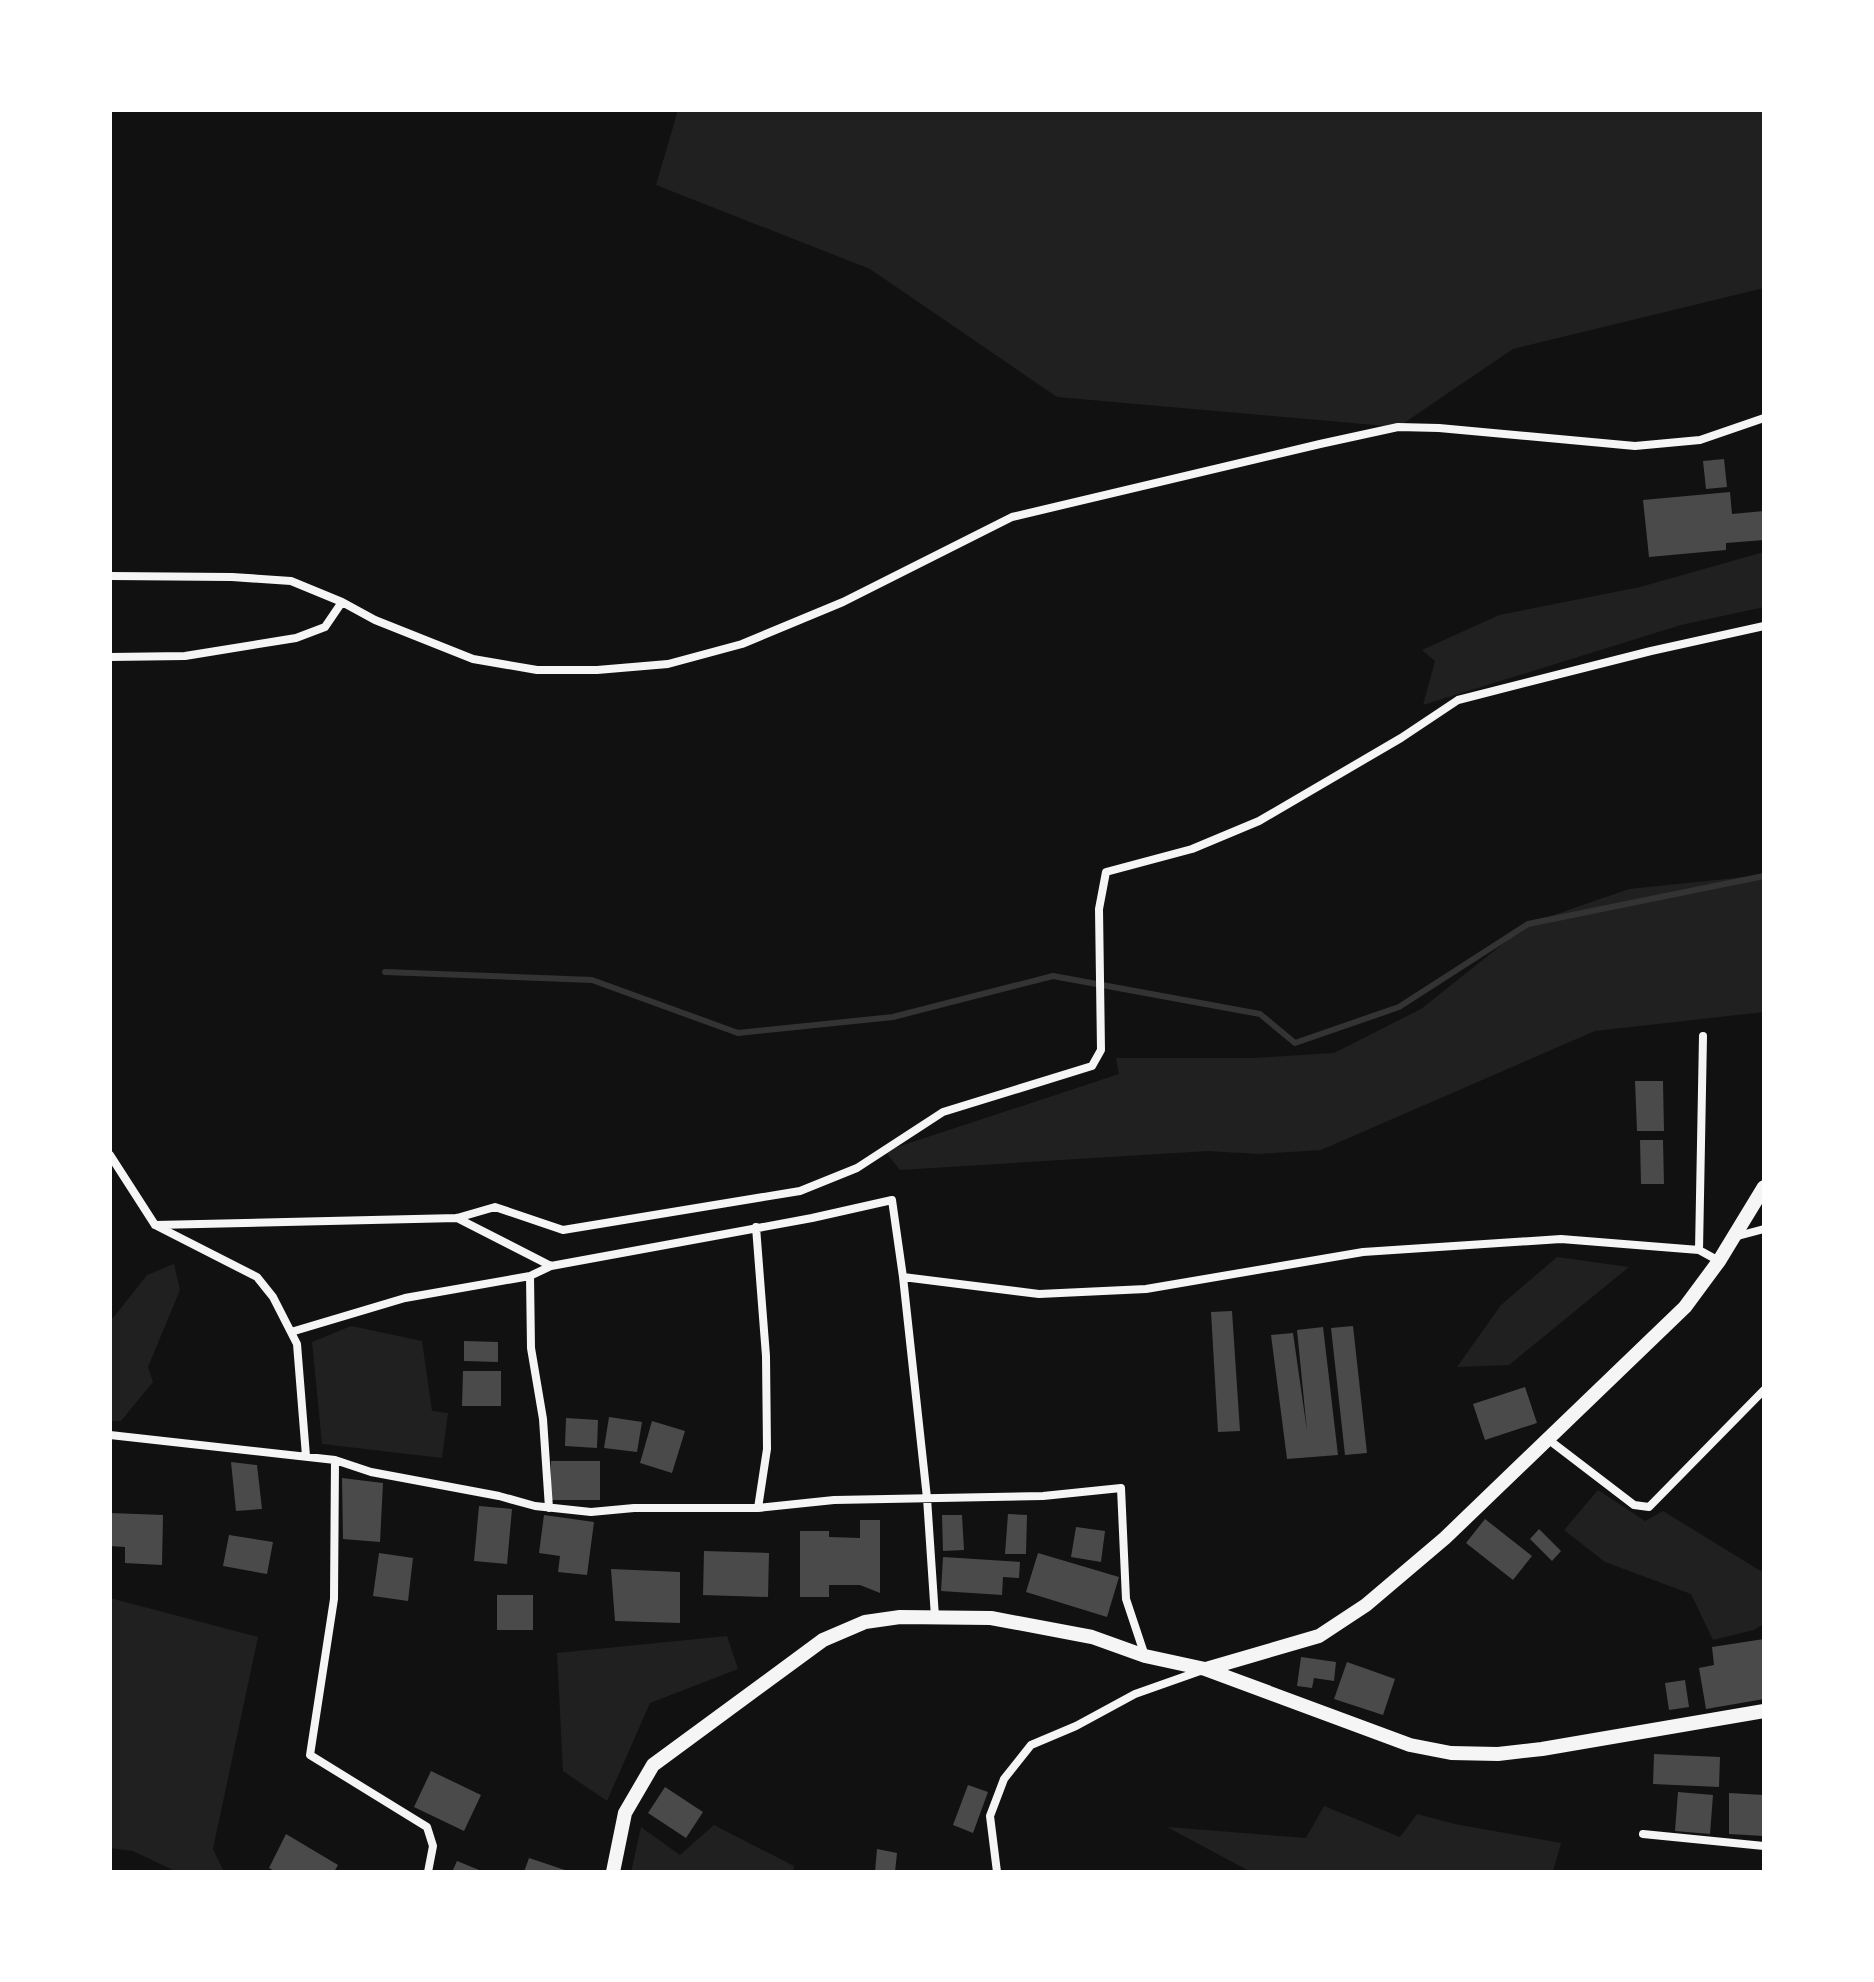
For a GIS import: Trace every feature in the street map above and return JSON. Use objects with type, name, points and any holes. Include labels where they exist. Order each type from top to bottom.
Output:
[{"type":"street","points":[[110,576],[291,581],[342,602],[375,620],[473,659],[537,670],[597,670],[668,664],[742,644],[843,602],[1012,517],[1320,444],[1398,427],[1635,446],[1700,440],[1764,418]]},
{"type":"street","points":[[110,657],[185,656],[296,638],[325,627],[342,602]]},
{"type":"street","points":[[155,1225],[457,1218],[495,1207],[563,1230],[800,1191],[857,1168],[943,1112],[1092,1066],[1101,1050],[1099,909],[1106,872],[1192,849],[1259,821],[1401,738],[1458,700],[1764,626]]},
{"type":"street","points":[[1699,1250],[1703,1036]]},
{"type":"street","points":[[110,1155],[155,1225],[257,1277],[273,1297],[297,1344],[306,1456]]},
{"type":"street","points":[[997,1872],[990,1816],[1004,1779],[1031,1745],[1076,1726],[1135,1694],[1205,1669],[1319,1636],[1406,1573],[1549,1440],[1685,1307],[1719,1261],[1764,1187]]},
{"type":"street","points":[[291,1332],[405,1298],[530,1276],[551,1266],[892,1200],[927,1498],[935,1617]]},
{"type":"street","points":[[457,1218],[551,1266]]},
{"type":"street","points":[[756,1227],[766,1356],[767,1449],[758,1508]]},
{"type":"street","points":[[1734,1237],[1764,1229]]},
{"type":"street","points":[[903,1277],[1039,1294],[1146,1289],[1363,1252],[1561,1239],[1699,1250],[1719,1261]]},
{"type":"street","points":[[530,1276],[531,1348],[543,1419],[549,1508]]},
{"type":"street","points":[[1549,1440],[1634,1505],[1649,1507],[1764,1390]]},
{"type":"street","points":[[110,1435],[335,1460],[371,1472],[549,1508],[591,1512],[634,1508],[758,1508],[834,1500],[1043,1496],[1121,1488],[1126,1599],[1145,1656]]},
{"type":"street","points":[[335,1460],[334,1599],[310,1755],[427,1827],[433,1846],[428,1872]]},
{"type":"street","points":[[613,1872],[625,1813],[653,1765],[823,1640],[865,1622],[900,1617],[991,1618],[1092,1637],[1145,1656],[1205,1669],[1410,1745],[1451,1753],[1498,1754],[1542,1749],[1764,1711]]},
{"type":"street","points":[[1643,1834],[1764,1846]]},
{"type":"shaded area","points":[[678,110],[1764,110],[1764,288],[1513,349],[1398,427],[1057,397],[870,269],[656,185]]},
{"type":"shaded area","points":[[1764,552],[1764,607],[1681,625],[1423,705],[1435,661],[1422,650],[1499,615],[1640,587]]},
{"type":"shaded area","points":[[1764,875],[1764,1012],[1595,1031],[1321,1150],[1258,1154],[1208,1151],[900,1170],[885,1151],[1119,1074],[1116,1058],[1254,1058],[1334,1053],[1421,1009],[1528,924],[1629,889]]},
{"type":"shaded area","points":[[1557,1257],[1629,1267],[1509,1365],[1457,1367],[1501,1305]]},
{"type":"shaded area","points":[[174,1264],[180,1290],[148,1367],[153,1382],[121,1421],[110,1421],[110,1318],[147,1275]]},
{"type":"shaded area","points":[[351,1326],[422,1341],[432,1411],[448,1413],[442,1458],[322,1444],[312,1342]]},
{"type":"shaded area","points":[[1598,1490],[1645,1521],[1663,1511],[1764,1573],[1764,1624],[1754,1630],[1713,1640],[1691,1594],[1605,1562],[1564,1530]]},
{"type":"shaded area","points":[[110,1598],[258,1637],[213,1849],[224,1872],[177,1872],[133,1851],[110,1848]]},
{"type":"shaded area","points":[[727,1636],[738,1669],[650,1703],[607,1801],[563,1771],[557,1653]]},
{"type":"shaded area","points":[[1324,1806],[1400,1837],[1417,1814],[1561,1843],[1553,1872],[1251,1872],[1167,1827],[1306,1838]]},
{"type":"shaded area","points":[[714,1825],[794,1866],[793,1872],[631,1872],[641,1827],[680,1855]]},
{"type":"building","points":[[1724,459],[1727,487],[1706,489],[1703,461]]},
{"type":"building","points":[[1730,492],[1732,514],[1764,511],[1764,540],[1726,543],[1726,550],[1649,557],[1643,500]]},
{"type":"building","points":[[1635,1081],[1663,1081],[1664,1131],[1637,1131]]},
{"type":"building","points":[[1640,1140],[1663,1140],[1664,1184],[1641,1184]]},
{"type":"building","points":[[1232,1311],[1240,1431],[1218,1432],[1211,1312]]},
{"type":"building","points":[[1353,1326],[1367,1453],[1345,1455],[1331,1328]]},
{"type":"building","points":[[1323,1327],[1338,1455],[1287,1459],[1271,1335],[1293,1333],[1307,1431],[1297,1330]]},
{"type":"building","points":[[464,1341],[498,1342],[498,1362],[464,1361]]},
{"type":"building","points":[[463,1371],[501,1371],[501,1406],[462,1406]]},
{"type":"building","points":[[1525,1387],[1537,1423],[1485,1440],[1473,1404]]},
{"type":"building","points":[[609,1417],[642,1422],[637,1452],[604,1448]]},
{"type":"building","points":[[566,1418],[598,1420],[597,1448],[565,1446]]},
{"type":"building","points":[[652,1421],[685,1431],[672,1473],[640,1463]]},
{"type":"building","points":[[551,1461],[600,1461],[600,1500],[551,1500]]},
{"type":"building","points":[[231,1462],[257,1465],[262,1509],[236,1511]]},
{"type":"building","points":[[342,1478],[383,1483],[380,1542],[343,1539]]},
{"type":"building","points":[[479,1506],[512,1509],[507,1564],[474,1561]]},
{"type":"building","points":[[110,1513],[163,1515],[162,1565],[125,1563],[125,1547],[110,1546]]},
{"type":"building","points":[[1008,1514],[1027,1515],[1026,1554],[1005,1554]]},
{"type":"building","points":[[544,1515],[594,1522],[587,1575],[558,1572],[560,1556],[539,1553]]},
{"type":"building","points":[[942,1515],[962,1515],[964,1550],[943,1551]]},
{"type":"building","points":[[1485,1519],[1532,1556],[1513,1580],[1466,1543]]},
{"type":"building","points":[[860,1520],[880,1520],[880,1593],[860,1585],[829,1585],[829,1597],[800,1597],[800,1531],[829,1531],[829,1537],[860,1538]]},
{"type":"building","points":[[1076,1527],[1105,1531],[1101,1562],[1071,1557]]},
{"type":"building","points":[[1539,1529],[1561,1551],[1552,1561],[1530,1539]]},
{"type":"building","points":[[229,1535],[273,1542],[267,1574],[223,1566]]},
{"type":"building","points":[[704,1551],[769,1553],[768,1597],[703,1595]]},
{"type":"building","points":[[379,1553],[413,1558],[408,1601],[373,1596]]},
{"type":"building","points":[[1038,1553],[1119,1577],[1107,1617],[1026,1592]]},
{"type":"building","points":[[943,1557],[1020,1562],[1019,1578],[1003,1577],[1002,1595],[941,1591]]},
{"type":"building","points":[[611,1569],[680,1572],[680,1623],[615,1621]]},
{"type":"building","points":[[497,1595],[533,1595],[533,1630],[497,1630]]},
{"type":"building","points":[[1764,1639],[1764,1699],[1706,1709],[1699,1668],[1714,1665],[1712,1647]]},
{"type":"building","points":[[1301,1657],[1336,1662],[1334,1681],[1314,1678],[1312,1688],[1297,1686]]},
{"type":"building","points":[[1347,1662],[1395,1679],[1383,1715],[1334,1699]]},
{"type":"building","points":[[1685,1680],[1689,1707],[1669,1710],[1665,1683]]},
{"type":"building","points":[[1654,1754],[1720,1757],[1719,1787],[1653,1784]]},
{"type":"building","points":[[431,1771],[481,1795],[464,1831],[414,1807]]},
{"type":"building","points":[[968,1785],[988,1792],[973,1833],[953,1825]]},
{"type":"building","points":[[665,1787],[703,1812],[686,1838],[648,1813]]},
{"type":"building","points":[[1678,1792],[1713,1795],[1710,1834],[1675,1831]]},
{"type":"building","points":[[1729,1793],[1764,1795],[1764,1836],[1729,1834]]},
{"type":"building","points":[[286,1834],[338,1865],[334,1872],[276,1872],[269,1868]]},
{"type":"building","points":[[877,1849],[897,1853],[895,1872],[875,1872]]},
{"type":"building","points":[[529,1858],[568,1871],[568,1872],[524,1872]]},
{"type":"building","points":[[457,1861],[484,1872],[452,1872]]},
{"type":"waterway","points":[[385,972],[592,980],[738,1033],[893,1017],[1053,976],[1260,1014],[1295,1043],[1399,1007],[1528,924],[1764,876]]}]
